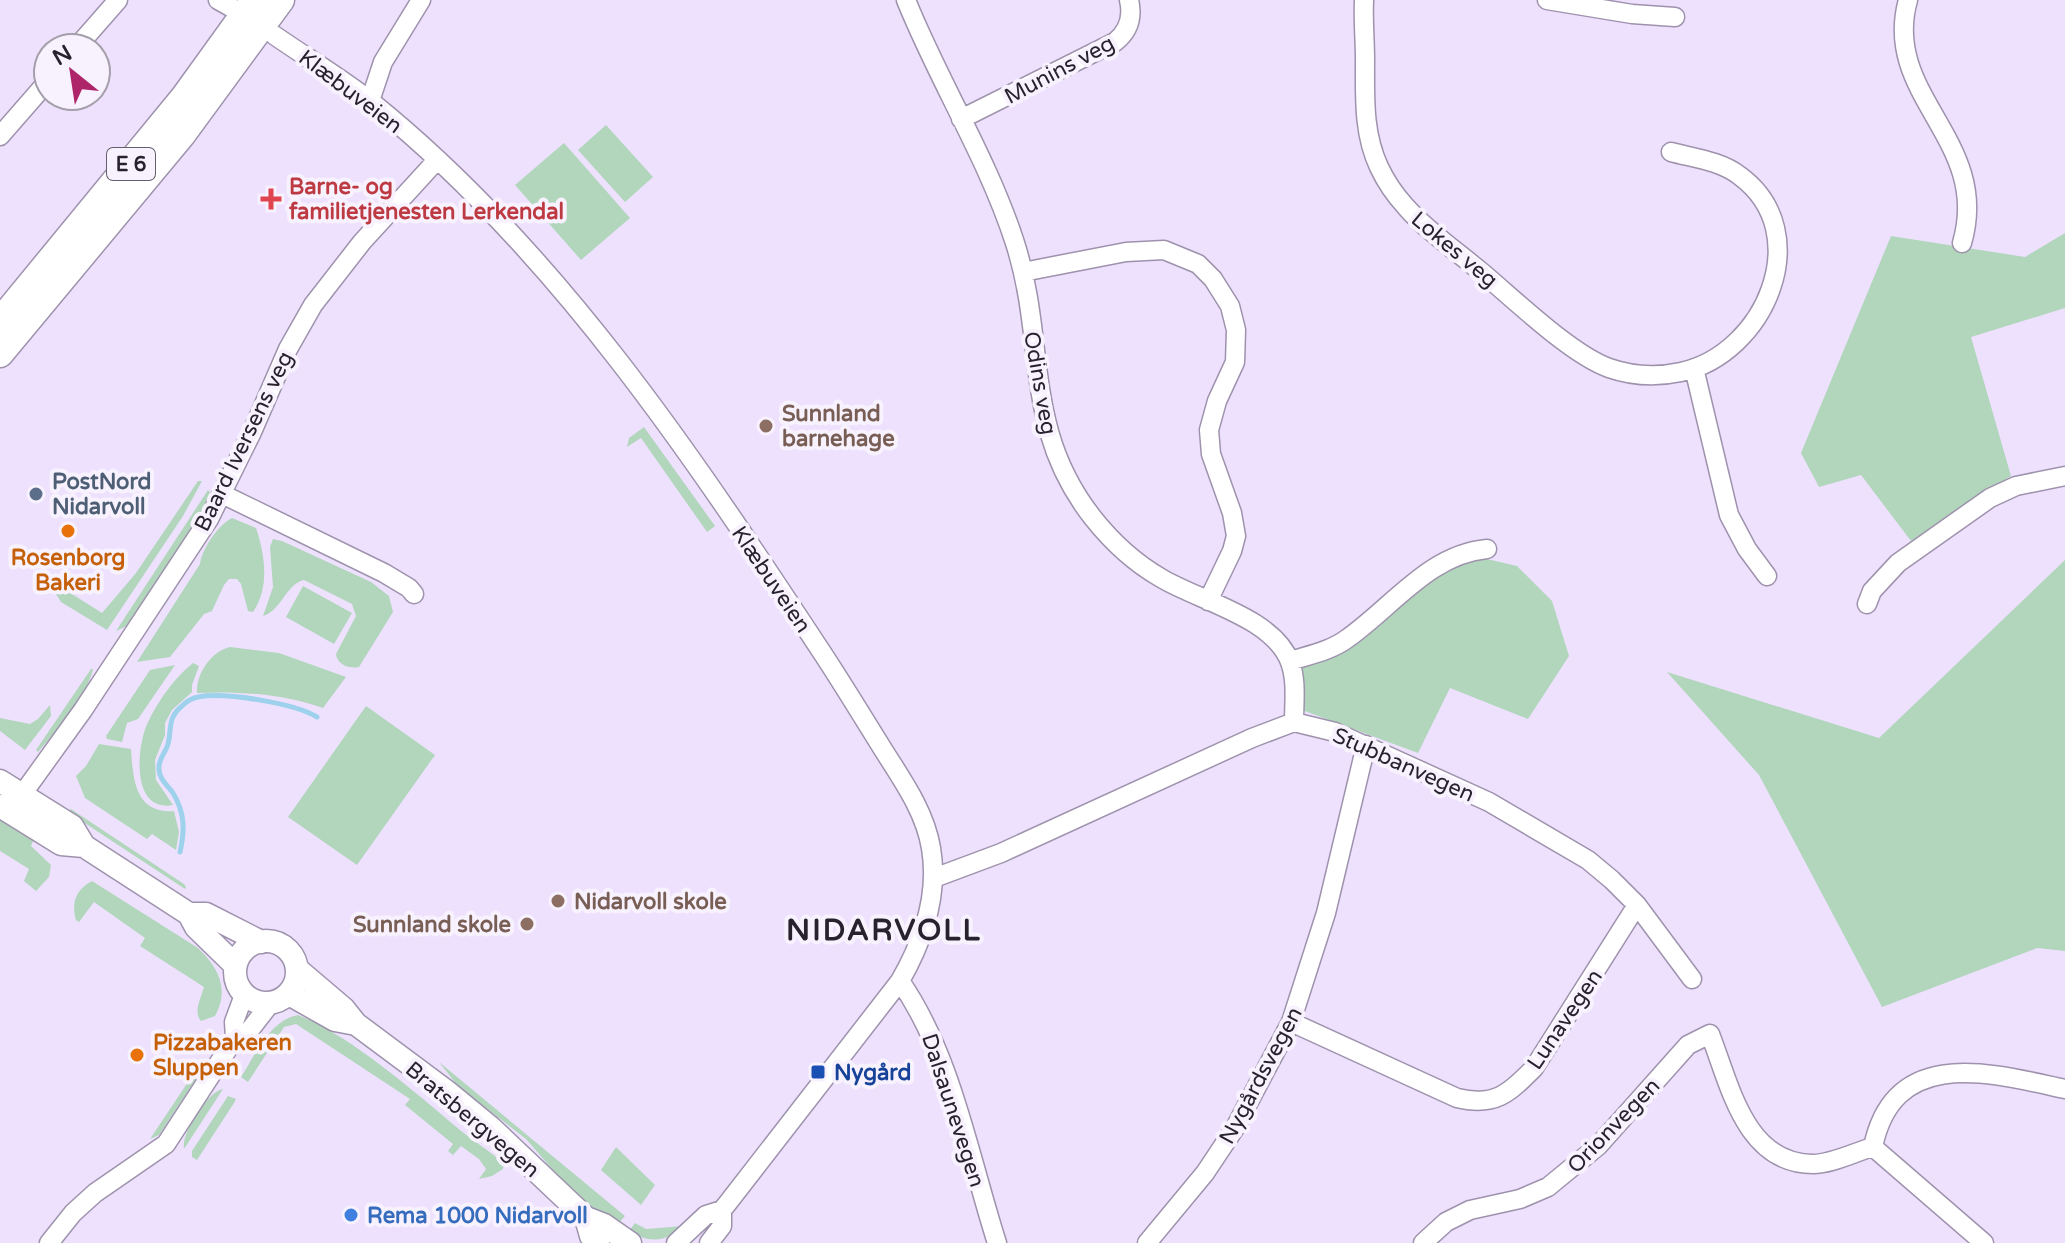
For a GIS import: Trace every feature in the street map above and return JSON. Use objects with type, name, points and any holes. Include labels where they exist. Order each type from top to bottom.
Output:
[{"type":"highway","name":"E 6","points":[[0,354],[182,135],[281,0]]},
{"type":"highway","name":"E 6","points":[[0,321],[184,97],[235,3]]},
{"type":"main road","points":[[0,781],[10,804],[61,844],[84,846],[189,914],[196,927],[235,965]]},
{"type":"main road","points":[[189,914],[206,914],[261,942]]},
{"type":"main road","points":[[261,942],[286,948],[297,969],[295,985],[279,999],[259,1003],[244,995],[235,975],[235,965],[250,945],[261,942]]},
{"type":"main road","name":"Bratsbergvegen","points":[[297,969],[344,1009],[356,1024],[491,1128],[586,1218],[604,1225],[630,1243]]},
{"type":"main road","name":"Bratsbergvegen","points":[[279,999],[335,1020],[356,1024]]},
{"type":"main road","name":"Bratsbergvegen","points":[[586,1218],[591,1236],[598,1243]]},
{"type":"street","points":[[90,32],[118,0]]},
{"type":"street","points":[[370,101],[383,62],[421,0]]},
{"type":"street","name":"Odins veg","points":[[906,0],[1001,205],[1023,272],[1044,418],[1069,484],[1100,527],[1129,555],[1164,580],[1259,626],[1273,637],[1290,661]]},
{"type":"street","name":"Munins veg","points":[[961,119],[1115,42],[1129,23],[1129,0]]},
{"type":"street","name":"Lokes veg","points":[[1364,0],[1367,127],[1378,165],[1405,207],[1550,329],[1610,369],[1640,375],[1667,374],[1694,368],[1729,349],[1755,321],[1774,282],[1778,246],[1768,209],[1741,177],[1715,164],[1671,152]]},
{"type":"street","points":[[1547,0],[1632,14],[1675,17]]},
{"type":"street","points":[[1908,0],[1903,34],[1906,58],[1913,79],[1952,144],[1963,177],[1966,222],[1962,243]]},
{"type":"street","name":"Klæbuveien","points":[[274,35],[370,101],[437,160],[492,215],[590,326],[730,514],[836,675],[913,799],[931,846],[934,878],[921,939],[900,981],[722,1210],[706,1215],[676,1243]]},
{"type":"street","points":[[2,130],[32,98]]},
{"type":"street","name":"Baard Iversens veg","points":[[10,804],[83,710],[205,524],[222,494],[288,349],[313,305],[362,242],[437,160]]},
{"type":"street","points":[[1023,272],[1126,252],[1164,250],[1198,264],[1225,297],[1236,330],[1236,358],[1212,414],[1209,438],[1236,536],[1208,601]]},
{"type":"street","points":[[1694,368],[1725,504],[1747,549],[1767,576]]},
{"type":"street","points":[[1867,604],[1877,583],[1898,563],[1990,498],[2016,486],[2065,476]]},
{"type":"street","points":[[222,494],[384,573],[414,594]]},
{"type":"street","points":[[934,878],[1001,853],[1252,738],[1294,722],[1295,683],[1290,661],[1346,640],[1438,564],[1465,551],[1487,549]]},
{"type":"street","name":"Stubbanvegen","points":[[1294,722],[1335,732],[1489,802],[1588,860],[1637,905],[1692,979]]},
{"type":"street","name":"Nygårdsvegen","points":[[1147,1243],[1205,1173],[1235,1128],[1291,1022],[1326,913],[1366,745]]},
{"type":"street","name":"Lunavegen","points":[[1291,1022],[1457,1098],[1476,1103],[1500,1098],[1534,1068],[1637,905]]},
{"type":"street","name":"Dalsaunevegen","points":[[900,981],[919,1008],[940,1057],[997,1243]]},
{"type":"street","points":[[235,1038],[234,1022],[244,995]]},
{"type":"street","points":[[49,1243],[73,1213],[95,1193],[166,1144],[235,1038],[249,1031],[279,999]]},
{"type":"street","name":"Orionvegen","points":[[1423,1243],[1446,1222],[1470,1210],[1520,1199],[1548,1187],[1598,1146],[1688,1045],[1710,1034],[1747,1127],[1764,1147],[1786,1159],[1815,1164],[1873,1147]]},
{"type":"street","points":[[1984,1243],[1873,1147],[1886,1112],[1900,1093],[1932,1075],[1963,1074],[2020,1080],[2065,1089]]},
{"type":"street","name":"Klæbuveien","points":[[709,1243],[722,1226],[722,1210]]},
{"type":"green space","points":[[606,125],[653,177],[625,202],[578,150]]},
{"type":"green space","points":[[564,143],[630,218],[581,260],[515,185]]},
{"type":"green space","points":[[2065,233],[2065,308],[1971,337],[2011,476],[1911,541],[1861,475],[1819,487],[1801,453],[1891,236],[2025,257]]},
{"type":"green space","points":[[644,427],[715,526],[707,532],[641,438],[627,447],[629,438]]},
{"type":"green space","points":[[198,481],[202,481],[183,516],[107,630],[61,602],[56,594],[61,587],[102,613],[136,573]]},
{"type":"green space","points":[[208,490],[213,496],[202,514],[127,626],[116,631]]},
{"type":"green space","points":[[232,518],[256,528],[262,549],[264,582],[253,612],[248,611],[241,584],[237,579],[229,579],[212,611],[204,614],[170,657],[137,662],[200,564],[212,538]]},
{"type":"green space","points":[[273,539],[371,582],[389,596],[393,612],[359,667],[344,665],[336,654],[356,616],[352,604],[304,580],[293,586],[275,608],[263,616],[273,587],[270,547]]},
{"type":"green space","points":[[1470,555],[1517,566],[1552,601],[1569,656],[1528,719],[1450,688],[1418,753],[1302,710],[1300,660],[1432,571]]},
{"type":"green space","points":[[2065,560],[2065,951],[2037,948],[1882,1007],[1759,775],[1667,672],[1879,738]]},
{"type":"green space","points":[[303,586],[352,613],[334,644],[286,617]]},
{"type":"green space","points":[[230,647],[279,653],[346,677],[323,708],[261,694],[197,693],[199,678],[206,664],[217,653]]},
{"type":"green space","points":[[193,663],[199,666],[192,692],[172,710],[165,723],[165,735],[155,760],[156,780],[173,805],[159,805],[143,789],[140,776],[144,733],[162,698]]},
{"type":"green space","points":[[175,665],[138,719],[127,723],[122,742],[107,739],[106,736],[150,670]]},
{"type":"green space","points":[[91,669],[90,679],[78,701],[38,752],[36,750]]},
{"type":"green space","points":[[50,705],[51,716],[25,750],[0,731],[0,718],[30,724]]},
{"type":"green space","points":[[366,706],[435,755],[357,865],[288,817]]},
{"type":"green space","points":[[99,744],[131,749],[135,783],[144,801],[151,807],[174,811],[179,832],[176,850],[152,834],[147,839],[85,798],[76,776]]},
{"type":"green space","points":[[71,809],[184,884],[185,889],[68,812]]},
{"type":"green space","points":[[0,818],[34,839],[31,846],[51,865],[49,877],[36,891],[24,881],[29,869],[0,851]]},
{"type":"green space","points":[[92,881],[205,955],[220,979],[221,997],[215,1016],[201,1021],[199,1017],[198,1005],[204,987],[140,946],[145,938],[94,902],[79,922],[76,920],[76,897]]},
{"type":"green space","points":[[298,1015],[339,1036],[382,1066],[499,1159],[504,1164],[503,1169],[479,1179],[486,1169],[479,1159],[461,1146],[453,1155],[448,1151],[453,1144],[405,1105],[410,1099],[296,1024],[284,1027],[248,1082],[241,1077],[271,1031],[288,1018]]},
{"type":"green space","points":[[439,1062],[625,1216],[618,1224],[602,1216],[572,1192],[526,1139],[457,1085]]},
{"type":"green space","points":[[196,1070],[202,1070],[159,1135],[150,1139]]},
{"type":"green space","points":[[223,1089],[184,1149],[196,1114],[210,1097]]},
{"type":"green space","points":[[228,1096],[236,1099],[197,1160],[192,1157],[192,1151]]},
{"type":"green space","points":[[616,1147],[655,1185],[641,1205],[601,1170]]},
{"type":"green space","points":[[635,1223],[646,1229],[683,1226],[670,1236],[650,1239],[629,1231]]},
{"type":"waterway","points":[[180,852],[182,815],[177,800],[159,771],[177,710],[196,698],[225,696],[276,703],[317,717]]},
{"type":"place","name":"Barne- og familietjenesten Lerkendal","points":[[271,199]]},
{"type":"place","name":"Sunnland barnehage","points":[[766,426]]},
{"type":"place","name":"PostNord Nidarvoll","points":[[36,494]]},
{"type":"place","name":"Rosenborg Bakeri","points":[[68,531]]},
{"type":"place","name":"Nidarvoll skole","points":[[558,901]]},
{"type":"place","name":"Sunnland skole","points":[[527,924]]},
{"type":"place","name":"Pizzabakeren Sluppen","points":[[137,1055]]},
{"type":"place","name":"Nygård","points":[[818,1072]]},
{"type":"place","name":"Rema 1000 Nidarvoll","points":[[351,1215]]},
{"type":"district","name":"NIDARVOLL","points":[[884,930]]}]
